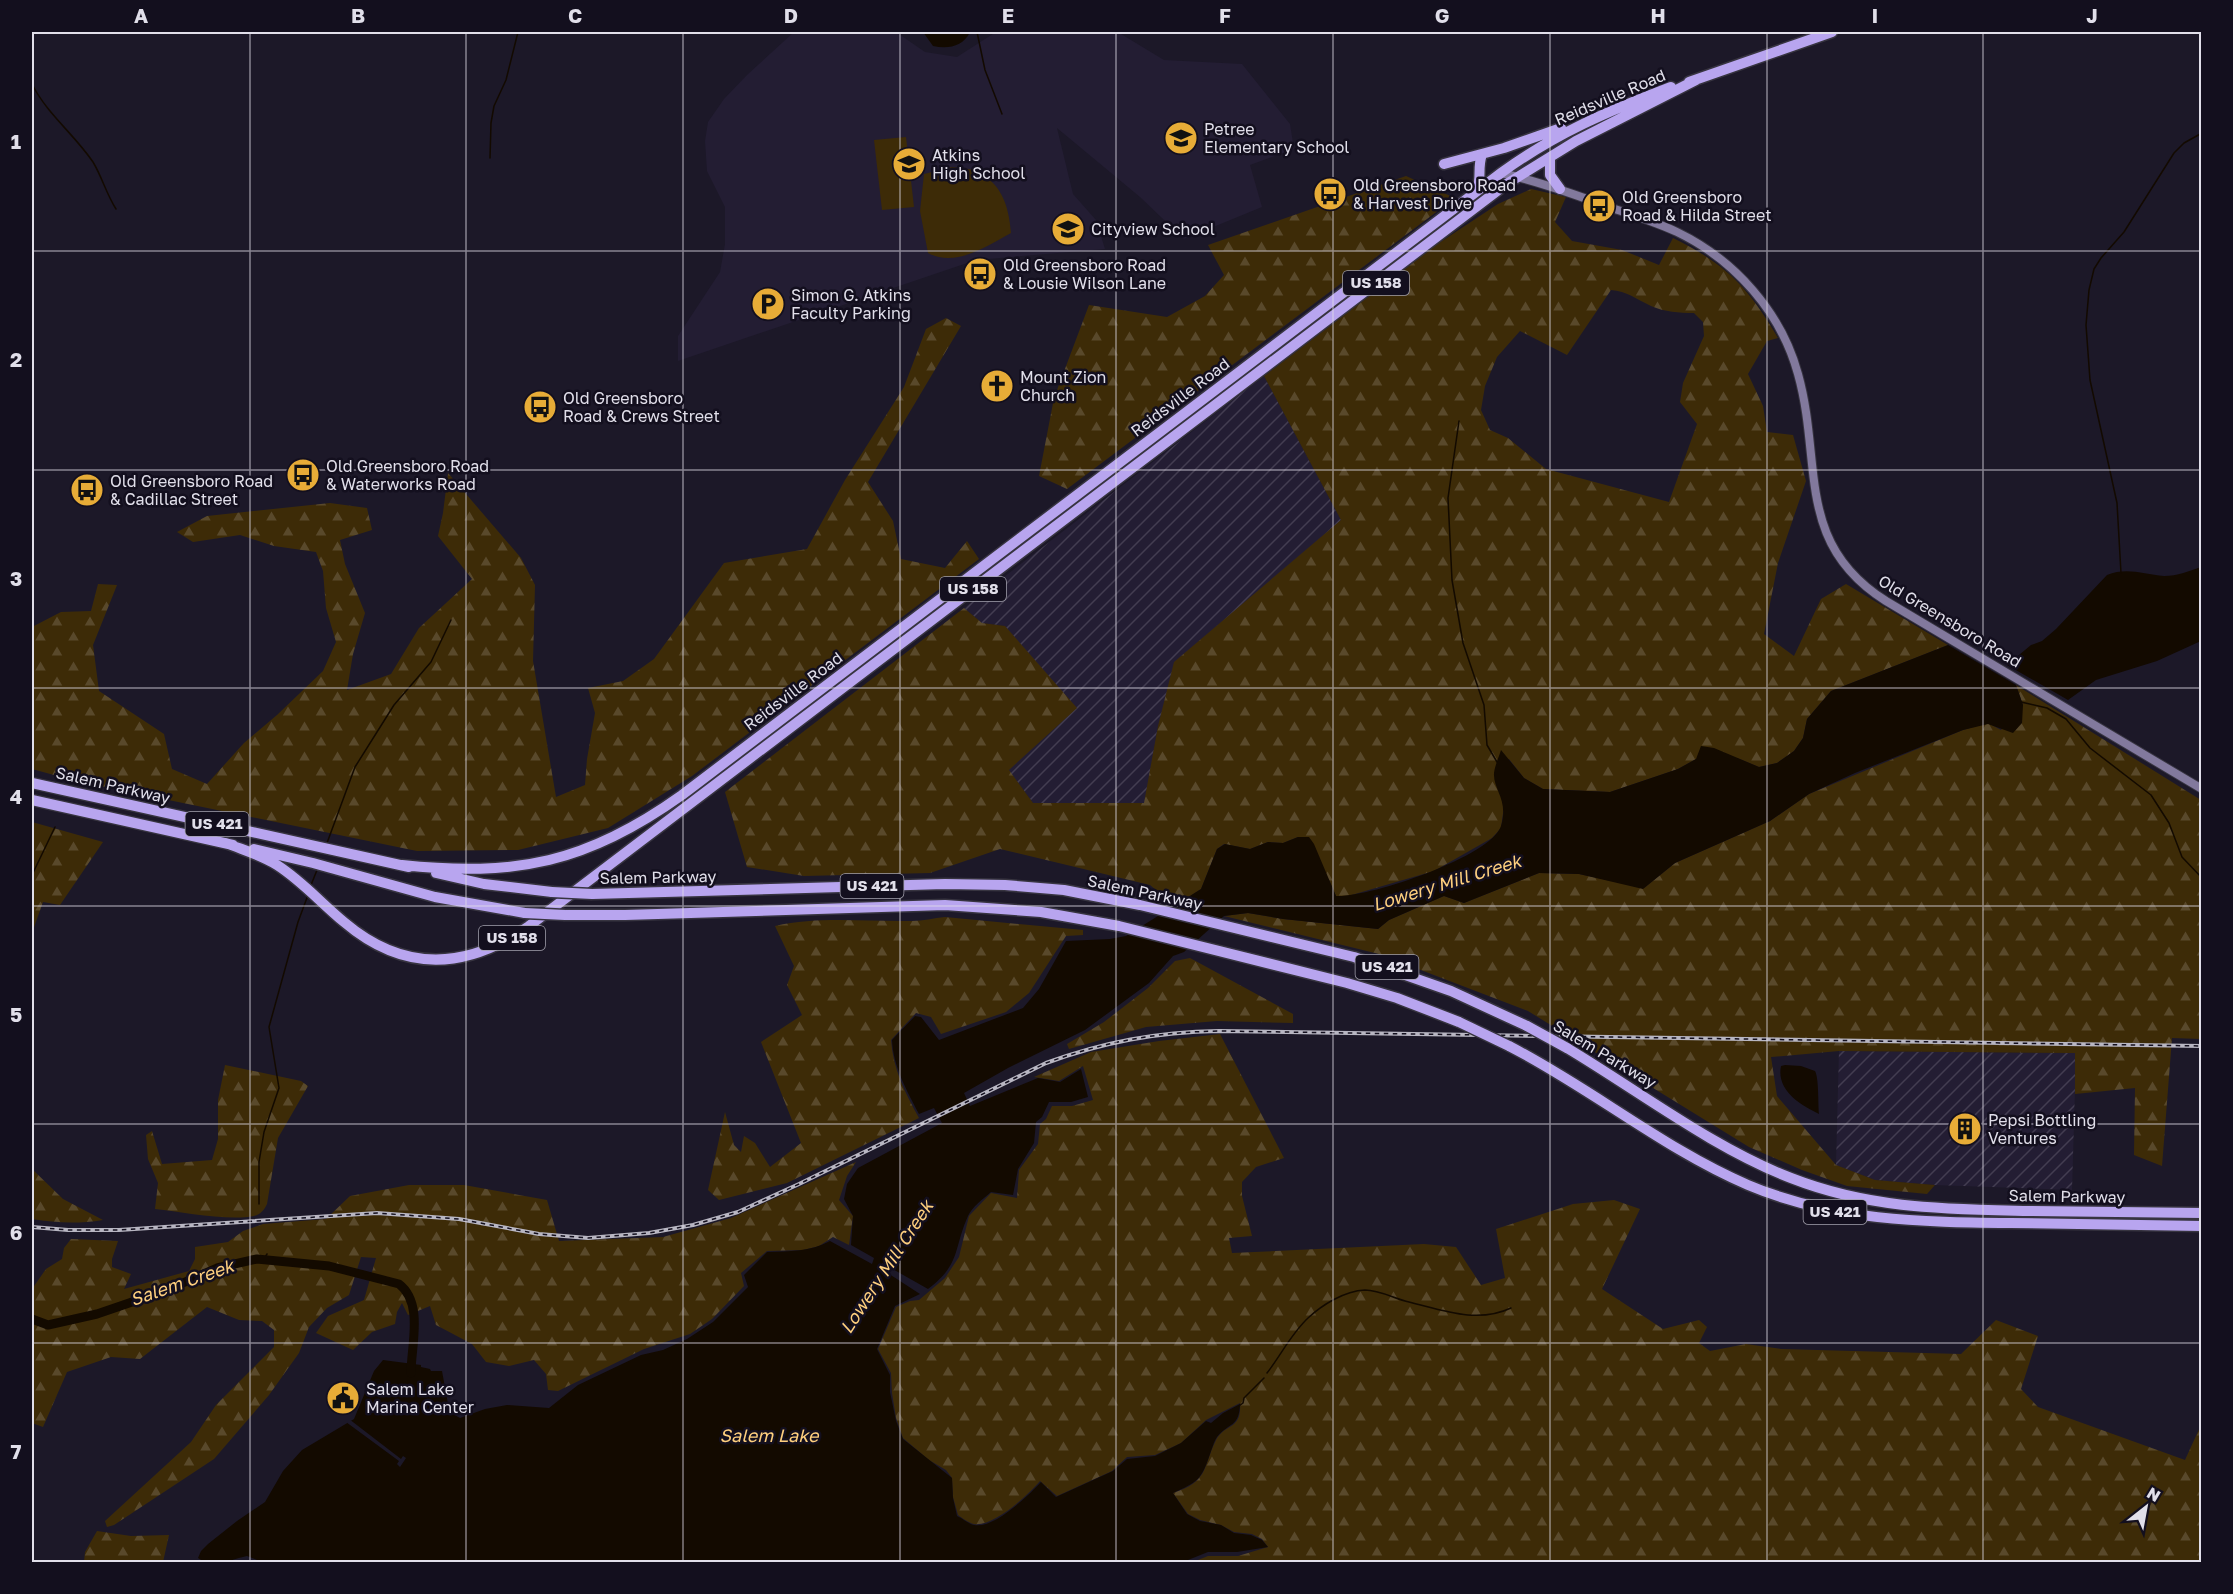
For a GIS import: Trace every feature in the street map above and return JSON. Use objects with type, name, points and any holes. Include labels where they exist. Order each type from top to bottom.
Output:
[{"type":"highway","name":"Reidsville Road","points":[[226,843],[261,856],[284,870],[351,928],[382,947],[417,958],[454,959],[490,950],[518,934],[1519,176],[1591,133],[1696,80],[1832,32]]},
{"type":"highway","name":"Reidsville Road","points":[[402,865],[484,870],[517,867],[587,849],[651,817],[1501,173],[1541,145],[1585,121],[1684,82],[1696,80]]},
{"type":"highway","points":[[1444,164],[1585,121]]},
{"type":"highway","points":[[1477,190],[1480,178],[1477,168],[1482,154]]},
{"type":"highway","points":[[1550,157],[1550,175],[1560,189]]},
{"type":"highway","name":"Salem Parkway","points":[[32,783],[484,884],[552,892],[592,894],[985,884],[1074,892],[1150,907],[1326,950],[1405,973],[1473,1000],[1567,1048],[1740,1154],[1790,1178],[1842,1195],[1878,1203],[1933,1209],[2202,1213]]},
{"type":"highway","name":"Salem Parkway","points":[[32,800],[296,858],[435,897],[525,913],[625,915],[964,906],[1041,912],[1119,926],[1365,988],[1459,1022],[1558,1072],[1712,1167],[1765,1191],[1811,1206],[1858,1216],[1914,1221],[2202,1226]]},
{"type":"main road","name":"Old Greensboro Road","points":[[1501,173],[1519,176],[1560,189],[1654,223],[1689,238],[1724,261],[1752,288],[1779,327],[1794,361],[1804,399],[1818,508],[1824,531],[1839,558],[1852,574],[1876,595],[2202,789]]},
{"type":"shaded area","points":[[794,32],[896,32],[925,52],[957,57],[996,32],[1120,32],[1164,60],[1242,64],[1290,124],[1294,149],[1250,165],[1262,207],[1184,239],[1140,197],[1057,128],[1073,194],[1096,220],[1105,249],[976,260],[678,361],[678,336],[720,272],[725,244],[725,207],[707,171],[705,141],[708,122],[724,99]]},
{"type":"shaded area","points":[[1264,376],[1341,520],[1158,726],[1145,803],[1033,803],[1009,771],[1005,626],[982,623],[964,608]]},
{"type":"shaded area","points":[[1839,1051],[2076,1053],[2072,1190],[1935,1185],[1875,1180],[1836,1165]]},
{"type":"green space","points":[[906,137],[914,207],[882,210],[874,140]]},
{"type":"green space","points":[[952,167],[973,170],[992,182],[1006,205],[1011,233],[971,254],[949,258],[938,257],[928,253],[920,211],[924,174]]},
{"type":"green space","points":[[1406,176],[1455,198],[1067,489],[1039,476],[1054,398],[1089,305],[1167,317],[1205,296],[1224,275],[1208,245]]},
{"type":"green space","points":[[1531,189],[1566,197],[1555,222],[1572,241],[1622,250],[1659,265],[1673,238],[1708,257],[1722,268],[1746,291],[1767,320],[1778,338],[1767,341],[1748,374],[1763,406],[1767,432],[1793,435],[1806,481],[1778,563],[1764,634],[1794,656],[1821,599],[1846,584],[1948,645],[1831,691],[1807,719],[1803,738],[1794,751],[1777,763],[1759,767],[1737,758],[1696,759],[1678,769],[1610,792],[1543,789],[1524,778],[1509,759],[1494,774],[1504,806],[1501,828],[1492,838],[1434,871],[1348,896],[1336,896],[1329,880],[1298,837],[1283,843],[1268,842],[1250,849],[1224,844],[1217,849],[1201,889],[1175,906],[1150,885],[1000,849],[930,873],[804,876],[747,867],[725,792],[964,608],[982,623],[1005,626],[1077,708],[1009,770],[1033,803],[1144,803],[1158,726],[1174,662],[1341,520],[1264,376],[1439,243],[1498,204]],"holes":[[[1611,290],[1662,310],[1694,313],[1703,322],[1704,336],[1683,383],[1680,402],[1697,424],[1669,502],[1546,469],[1508,438],[1490,430],[1481,410],[1485,386],[1497,357],[1520,331],[1567,355]]]},
{"type":"green space","points":[[946,318],[961,326],[868,482],[893,521],[901,559],[945,568],[967,541],[979,559],[692,776],[608,828],[518,850],[417,851],[76,781],[32,769],[32,627],[61,612],[91,611],[98,584],[117,585],[93,645],[99,691],[164,734],[172,769],[207,784],[244,743],[323,671],[336,642],[326,608],[323,571],[316,552],[274,546],[240,535],[193,542],[177,532],[207,516],[330,503],[367,508],[372,530],[340,540],[345,564],[365,613],[353,654],[347,690],[391,674],[419,628],[472,579],[438,536],[448,473],[521,558],[535,585],[533,661],[556,797],[585,785],[595,713],[588,688],[623,681],[654,659],[724,563],[807,549],[845,480],[904,387],[926,329]]},
{"type":"green space","points":[[2016,685],[2201,800],[2201,1039],[2172,1038],[2162,1166],[2134,1155],[2135,1088],[2075,1094],[2075,1053],[1839,1051],[1771,1057],[1777,1096],[1836,1165],[1875,1180],[1935,1185],[1927,1194],[1847,1186],[1749,1147],[1528,1011],[1379,954],[1224,916],[1248,913],[1378,929],[1389,920],[1444,896],[1464,903],[1539,873],[1579,874],[1644,888],[1675,863],[1770,821],[1809,794],[1963,730],[1988,723],[2001,730],[2023,705]]},
{"type":"green space","points":[[32,822],[103,842],[60,905],[43,902],[32,933]]},
{"type":"green space","points":[[945,917],[1083,930],[1083,935],[1066,936],[1029,993],[1006,1012],[941,1034],[931,1017],[916,1013],[891,1040],[900,1080],[919,1118],[787,1183],[719,1200],[708,1190],[725,1112],[734,1145],[741,1152],[744,1136],[755,1143],[770,1167],[801,1143],[761,1042],[802,1015],[787,985],[794,966],[775,926],[808,921],[920,921]]},
{"type":"green space","points":[[1190,958],[1293,1014],[1293,1023],[1217,1021],[1146,1027],[1069,1049],[1067,1044],[1104,1022],[1148,988],[1175,961]]},
{"type":"green space","points":[[1220,1034],[1284,1158],[1256,1167],[1242,1182],[1242,1196],[1252,1236],[1229,1238],[1232,1253],[1424,1244],[1456,1247],[1481,1285],[1505,1278],[1496,1229],[1573,1204],[1614,1200],[1640,1209],[1602,1289],[1663,1329],[1699,1320],[1707,1327],[1699,1343],[1710,1351],[1746,1344],[1781,1349],[1961,1354],[1996,1320],[2038,1336],[2021,1389],[2038,1407],[2185,1460],[2201,1425],[2201,1562],[1193,1562],[1208,1556],[1238,1556],[1268,1547],[1262,1539],[1252,1534],[1234,1532],[1188,1514],[1173,1493],[1199,1479],[1216,1440],[1236,1422],[1240,1412],[1240,1403],[1206,1420],[1181,1443],[1155,1455],[1127,1457],[1112,1471],[1057,1496],[1040,1481],[1020,1501],[1001,1515],[982,1524],[968,1522],[958,1515],[953,1497],[952,1478],[946,1470],[929,1460],[903,1438],[896,1418],[891,1373],[878,1349],[896,1307],[919,1300],[945,1278],[959,1257],[969,1216],[991,1193],[1017,1198],[1019,1170],[1038,1144],[1040,1124],[1046,1119],[1052,1106],[1072,1106],[1093,1100],[1083,1066],[1059,1081],[1034,1077],[1091,1052]]},
{"type":"green space","points":[[225,1065],[301,1081],[308,1086],[278,1138],[267,1204],[259,1214],[243,1217],[218,1217],[155,1209],[158,1183],[148,1159],[146,1135],[152,1131],[162,1164],[212,1160],[218,1139],[218,1100]]},
{"type":"green space","points":[[856,1162],[847,1176],[839,1200],[853,1216],[849,1245],[833,1237],[819,1246],[803,1250],[767,1251],[741,1273],[744,1286],[712,1319],[690,1334],[644,1349],[558,1391],[548,1390],[546,1374],[534,1360],[509,1366],[486,1362],[472,1344],[436,1325],[430,1306],[408,1315],[402,1303],[397,1312],[395,1324],[372,1332],[353,1350],[316,1333],[328,1316],[364,1300],[376,1258],[361,1257],[349,1295],[327,1308],[309,1327],[299,1353],[269,1395],[214,1459],[114,1525],[107,1527],[105,1521],[191,1442],[216,1405],[274,1347],[274,1330],[262,1321],[239,1320],[207,1307],[140,1359],[111,1357],[67,1372],[43,1427],[32,1423],[32,1289],[46,1269],[62,1259],[64,1248],[71,1239],[118,1241],[112,1267],[131,1274],[124,1289],[189,1271],[195,1259],[195,1247],[228,1242],[243,1231],[263,1224],[326,1219],[350,1196],[409,1185],[464,1185],[547,1200],[559,1241],[663,1237],[731,1218]]},
{"type":"green space","points":[[32,1169],[63,1199],[103,1220],[67,1223],[32,1219]]},
{"type":"green space","points":[[97,1531],[131,1536],[169,1535],[163,1562],[84,1562],[85,1552]]},
{"type":"water","points":[[923,32],[970,32],[959,44],[944,47],[933,46]]},
{"type":"water","points":[[2201,567],[2201,641],[2157,661],[2096,680],[2068,700],[2007,665],[2031,645],[2042,641],[2056,629],[2107,575],[2128,571],[2169,576]]},
{"type":"water","name":"Salem Lake","points":[[1948,645],[2016,685],[2023,705],[2022,723],[2013,733],[1988,724],[1963,730],[1855,773],[1809,794],[1770,821],[1675,863],[1643,889],[1579,874],[1539,873],[1464,903],[1444,896],[1389,920],[1378,929],[1248,913],[1224,916],[1184,952],[1173,956],[1149,983],[1085,1030],[1008,1068],[964,1093],[970,1106],[1038,1078],[1060,1082],[1081,1069],[1088,1097],[1071,1102],[1049,1102],[1042,1117],[1036,1122],[1034,1143],[1018,1169],[1013,1195],[991,1192],[975,1206],[963,1228],[951,1264],[939,1280],[928,1289],[882,1263],[880,1268],[920,1294],[895,1306],[877,1349],[890,1375],[890,1392],[896,1421],[903,1439],[952,1478],[957,1516],[974,1525],[982,1525],[1011,1510],[1041,1482],[1056,1497],[1113,1471],[1127,1459],[1155,1456],[1181,1443],[1206,1421],[1211,1423],[1240,1404],[1238,1417],[1216,1439],[1201,1475],[1193,1483],[1173,1493],[1187,1514],[1200,1521],[1221,1525],[1234,1533],[1251,1535],[1262,1540],[1268,1547],[1237,1552],[1208,1552],[1183,1562],[262,1562],[247,1556],[222,1563],[210,1563],[198,1558],[208,1544],[265,1502],[283,1471],[302,1450],[354,1419],[374,1371],[383,1360],[421,1365],[431,1371],[442,1371],[448,1404],[446,1410],[460,1418],[485,1409],[507,1405],[549,1408],[578,1385],[641,1355],[663,1350],[687,1339],[713,1322],[748,1287],[744,1275],[767,1252],[807,1249],[830,1241],[872,1264],[874,1258],[851,1245],[853,1216],[844,1199],[847,1184],[858,1168],[942,1123],[934,1108],[919,1114],[898,1069],[892,1040],[915,1016],[921,1017],[939,1040],[1023,1008],[1039,989],[1066,941],[1126,936],[1201,889],[1217,849],[1225,844],[1250,849],[1268,842],[1283,843],[1298,837],[1309,837],[1336,896],[1352,895],[1399,883],[1453,862],[1492,838],[1501,826],[1503,817],[1502,802],[1494,779],[1501,750],[1524,778],[1543,789],[1610,792],[1678,769],[1696,759],[1701,746],[1714,748],[1759,767],[1777,763],[1794,751],[1803,738],[1807,719],[1831,691]]},
{"type":"water","points":[[1781,1066],[1801,1066],[1815,1071],[1819,1114],[1797,1101],[1786,1089],[1780,1075]]},
{"type":"pier","points":[[349,1419],[401,1459],[403,1456],[406,1458],[400,1467],[397,1464],[399,1461],[346,1422]]},
{"type":"waterway","points":[[490,158],[494,106],[506,80],[518,32]]},
{"type":"waterway","points":[[977,32],[985,70],[1002,114]]},
{"type":"waterway","points":[[32,84],[45,105],[93,162],[116,209]]},
{"type":"waterway","points":[[2121,573],[2117,503],[2090,380],[2086,325],[2089,290],[2094,269],[2124,232],[2174,153],[2184,143],[2202,133]]},
{"type":"waterway","points":[[1459,421],[1448,498],[1452,580],[1463,643],[1484,705],[1487,745],[1497,762]]},
{"type":"waterway","points":[[327,843],[355,767],[394,705],[431,662],[451,620]]},
{"type":"waterway","points":[[2021,702],[2047,708],[2066,719],[2090,748],[2151,795],[2169,823],[2182,857],[2202,878]]},
{"type":"waterway","points":[[32,875],[55,827]]},
{"type":"waterway","points":[[311,885],[317,870]]},
{"type":"waterway","points":[[259,1204],[259,1162],[264,1132],[279,1088],[269,1027],[298,922],[308,895]]},
{"type":"waterway","name":"Salem Creek","points":[[264,1259],[267,1254]]},
{"type":"waterway","name":"Salem Creek","points":[[32,1319],[48,1325],[97,1314],[167,1290],[217,1268],[257,1259],[329,1266],[399,1284],[407,1292],[414,1313],[411,1373]]},
{"type":"waterway","points":[[1267,1373],[1308,1318],[1320,1308],[1349,1293],[1371,1290],[1404,1301],[1460,1314],[1485,1315],[1511,1308]]},
{"type":"waterway","points":[[1239,1406],[1264,1378]]},
{"type":"railway","points":[[32,1227],[119,1230],[377,1213],[459,1219],[539,1234],[588,1238],[649,1233],[693,1225],[738,1212],[1046,1063],[1131,1039],[1174,1033],[1219,1031],[2202,1046]]},
{"type":"place","name":"Petree Elementary School","points":[[1181,138]]},
{"type":"place","name":"Atkins High School","points":[[909,164]]},
{"type":"place","name":"Old Greensboro Road & Harvest Drive","points":[[1330,194]]},
{"type":"place","name":"Old Greensboro Road & Hilda Street","points":[[1599,206]]},
{"type":"place","name":"Cityview School","points":[[1068,229]]},
{"type":"place","name":"Old Greensboro Road & Lousie Wilson Lane","points":[[980,274]]},
{"type":"place","name":"Simon G. Atkins Faculty Parking","points":[[768,304]]},
{"type":"place","name":"Mount Zion Church","points":[[997,386]]},
{"type":"place","name":"Old Greensboro Road & Crews Street","points":[[540,407]]},
{"type":"place","name":"Old Greensboro Road & Waterworks Road","points":[[303,475]]},
{"type":"place","name":"Old Greensboro Road & Cadillac Street","points":[[87,490]]},
{"type":"place","name":"Pepsi Bottling Ventures","points":[[1965,1129]]},
{"type":"place","name":"Salem Lake Marina Center","points":[[343,1398]]},
{"type":"water label","name":"Lowery Mill Creek","points":[[1447,883]]},
{"type":"water label","name":"Lowery Mill Creek","points":[[887,1267]]}]
